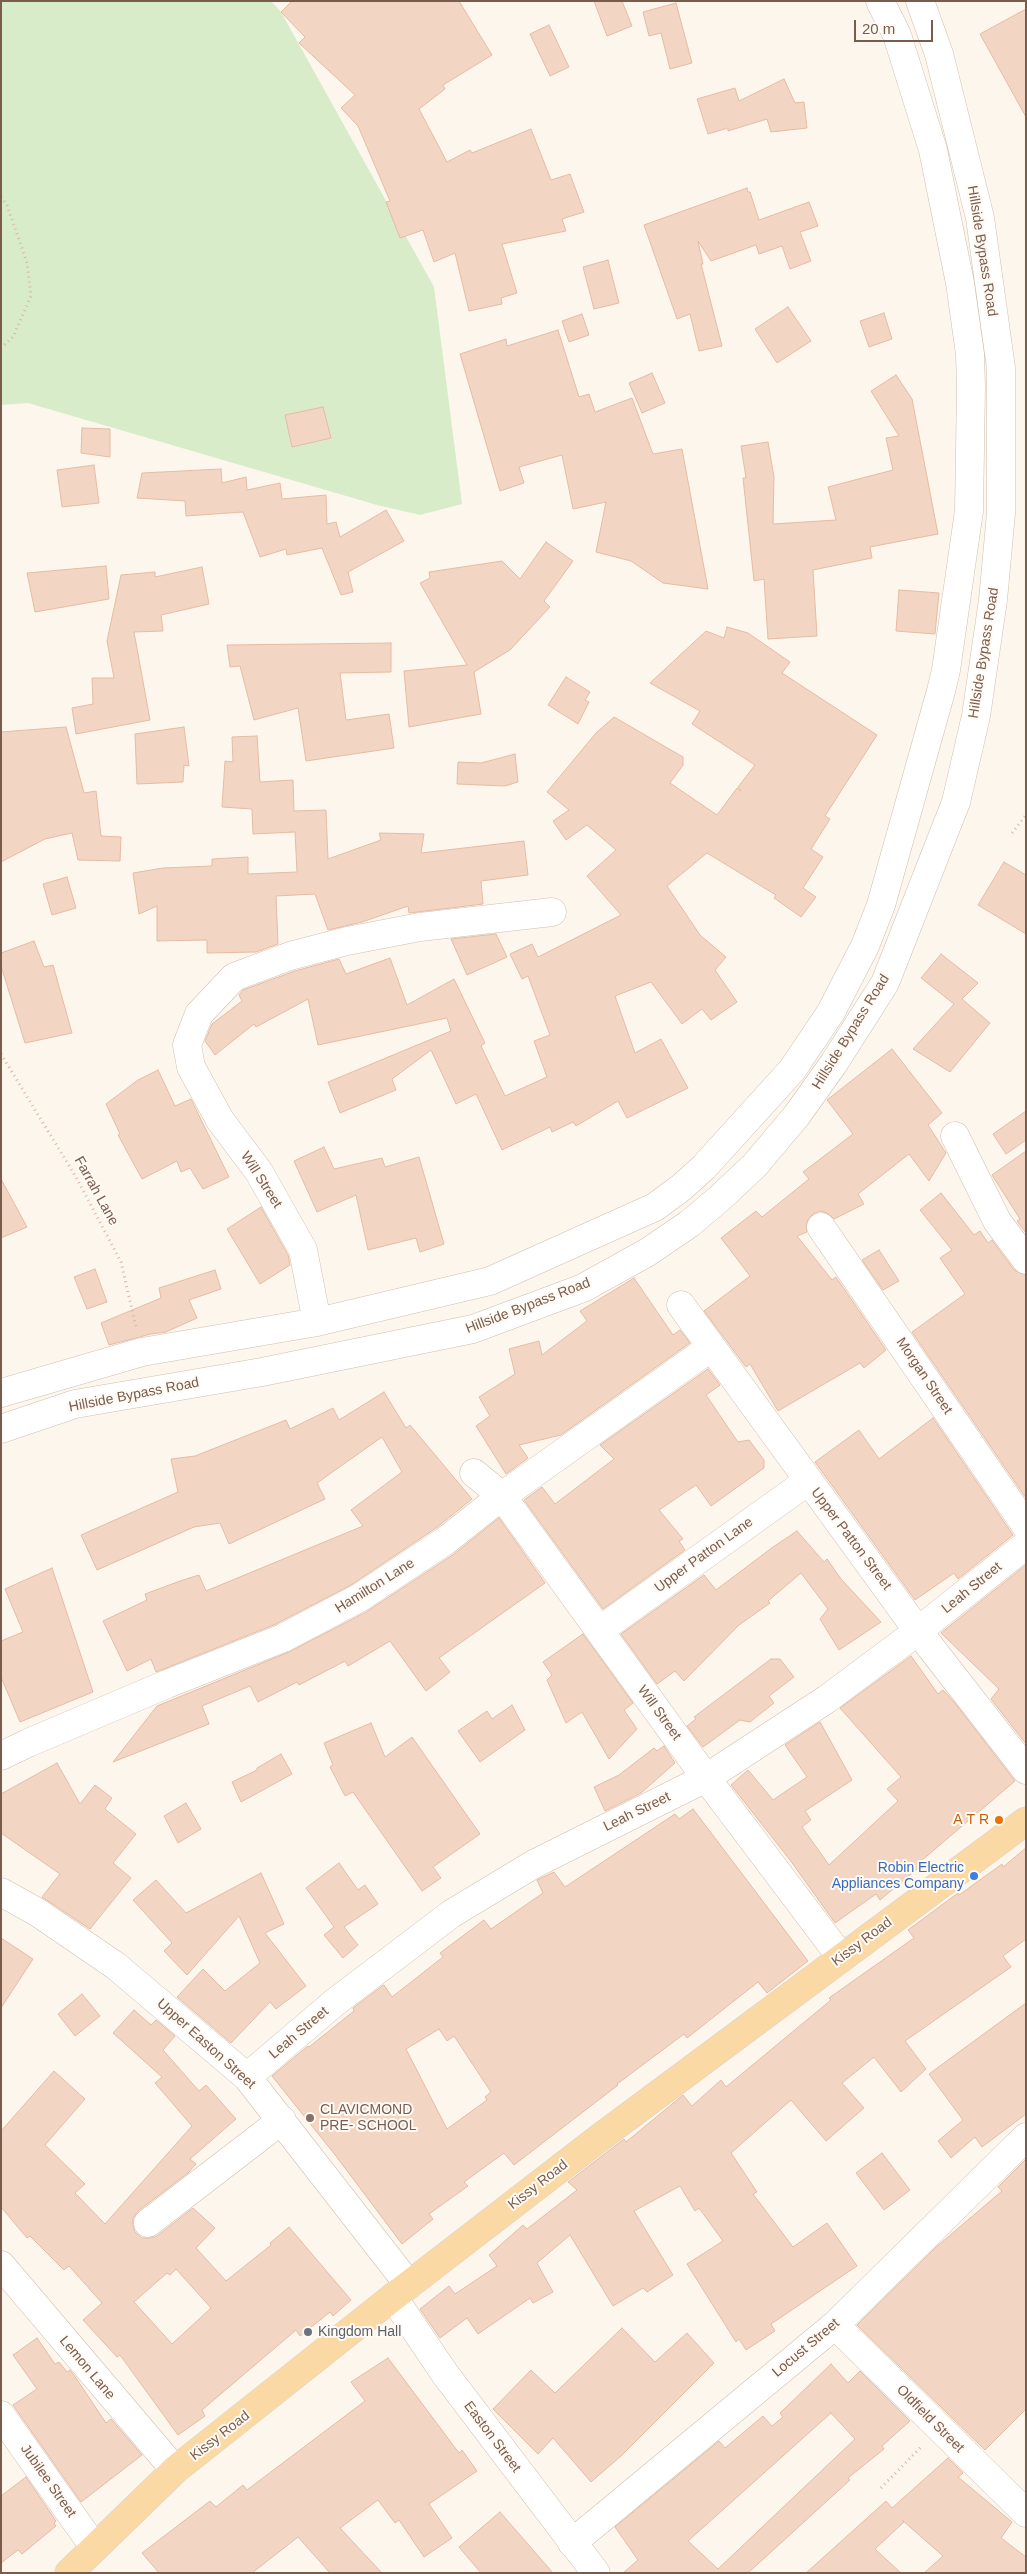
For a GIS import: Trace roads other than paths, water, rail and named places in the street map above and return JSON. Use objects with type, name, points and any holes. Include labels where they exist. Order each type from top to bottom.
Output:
[{"type":"main road","name":"Kissy Road","points":[[72,2572],[94,2547],[175,2470],[401,2291],[598,2139],[1026,1821]]},
{"type":"street","name":"Hillside Bypass Road","points":[[1,1393],[142,1352],[317,1322],[490,1281],[655,1207],[682,1187],[704,1167],[792,1070],[831,1012],[866,946],[881,905],[946,670],[969,511],[970,354],[960,283],[933,150],[897,35],[880,1]]},
{"type":"street","name":"Hillside Bypass Road","points":[[1,1429],[75,1404],[262,1372],[473,1329],[583,1288],[656,1246],[689,1224],[720,1198],[755,1165],[797,1115],[834,1064],[885,983],[956,802],[976,716],[993,600],[1001,513],[1001,368],[980,218],[939,54],[920,1]]},
{"type":"street","name":"Will Street","points":[[317,1322],[303,1250],[259,1172],[220,1120],[191,1066],[187,1044],[200,1014],[234,977],[290,956],[347,941],[420,927],[552,912]]},
{"type":"street","points":[[955,1136],[997,1221],[1026,1260]]},
{"type":"street","name":"Morgan Street","points":[[821,1227],[1026,1526]]},
{"type":"street","name":"Upper Patton Street","points":[[681,1305],[710,1348],[918,1630],[1026,1770]]},
{"type":"street","name":"Hamilton Lane","points":[[1,1756],[37,1739],[300,1629],[359,1598],[445,1541],[502,1496],[710,1348]]},
{"type":"street","name":"Will Street","points":[[474,1473],[502,1496],[706,1778],[841,1957]]},
{"type":"street","name":"Upper Patton Lane","points":[[600,1630],[808,1481]]},
{"type":"street","name":"Leah Street","points":[[247,2077],[334,2003],[451,1914],[534,1864],[706,1778],[827,1699],[1026,1545]]},
{"type":"street","name":"Upper Easton Street","points":[[1,1892],[37,1912],[116,1966],[247,2077],[282,2120],[401,2291]]},
{"type":"street","points":[[148,2223],[282,2120]]},
{"type":"street","name":"Locust Street","points":[[572,2543],[835,2325],[1026,2136]]},
{"type":"street","name":"Lemon Lane","points":[[1,2265],[175,2470]]},
{"type":"street","name":"Easton Street","points":[[401,2291],[445,2374],[596,2573]]},
{"type":"street","name":"Oldfield Street","points":[[835,2325],[1026,2513]]},
{"type":"street","name":"Jubilee Street","points":[[1,2415],[94,2547]]},
{"type":"place","name":"A T R","points":[[999,1820]]},
{"type":"place","name":"Robin Electric Appliances Company","points":[[974,1876]]},
{"type":"place","name":"CLAVICMOND PRE- SCHOOL","points":[[310,2118]]},
{"type":"place","name":"Kingdom Hall","points":[[308,2332]]}]
